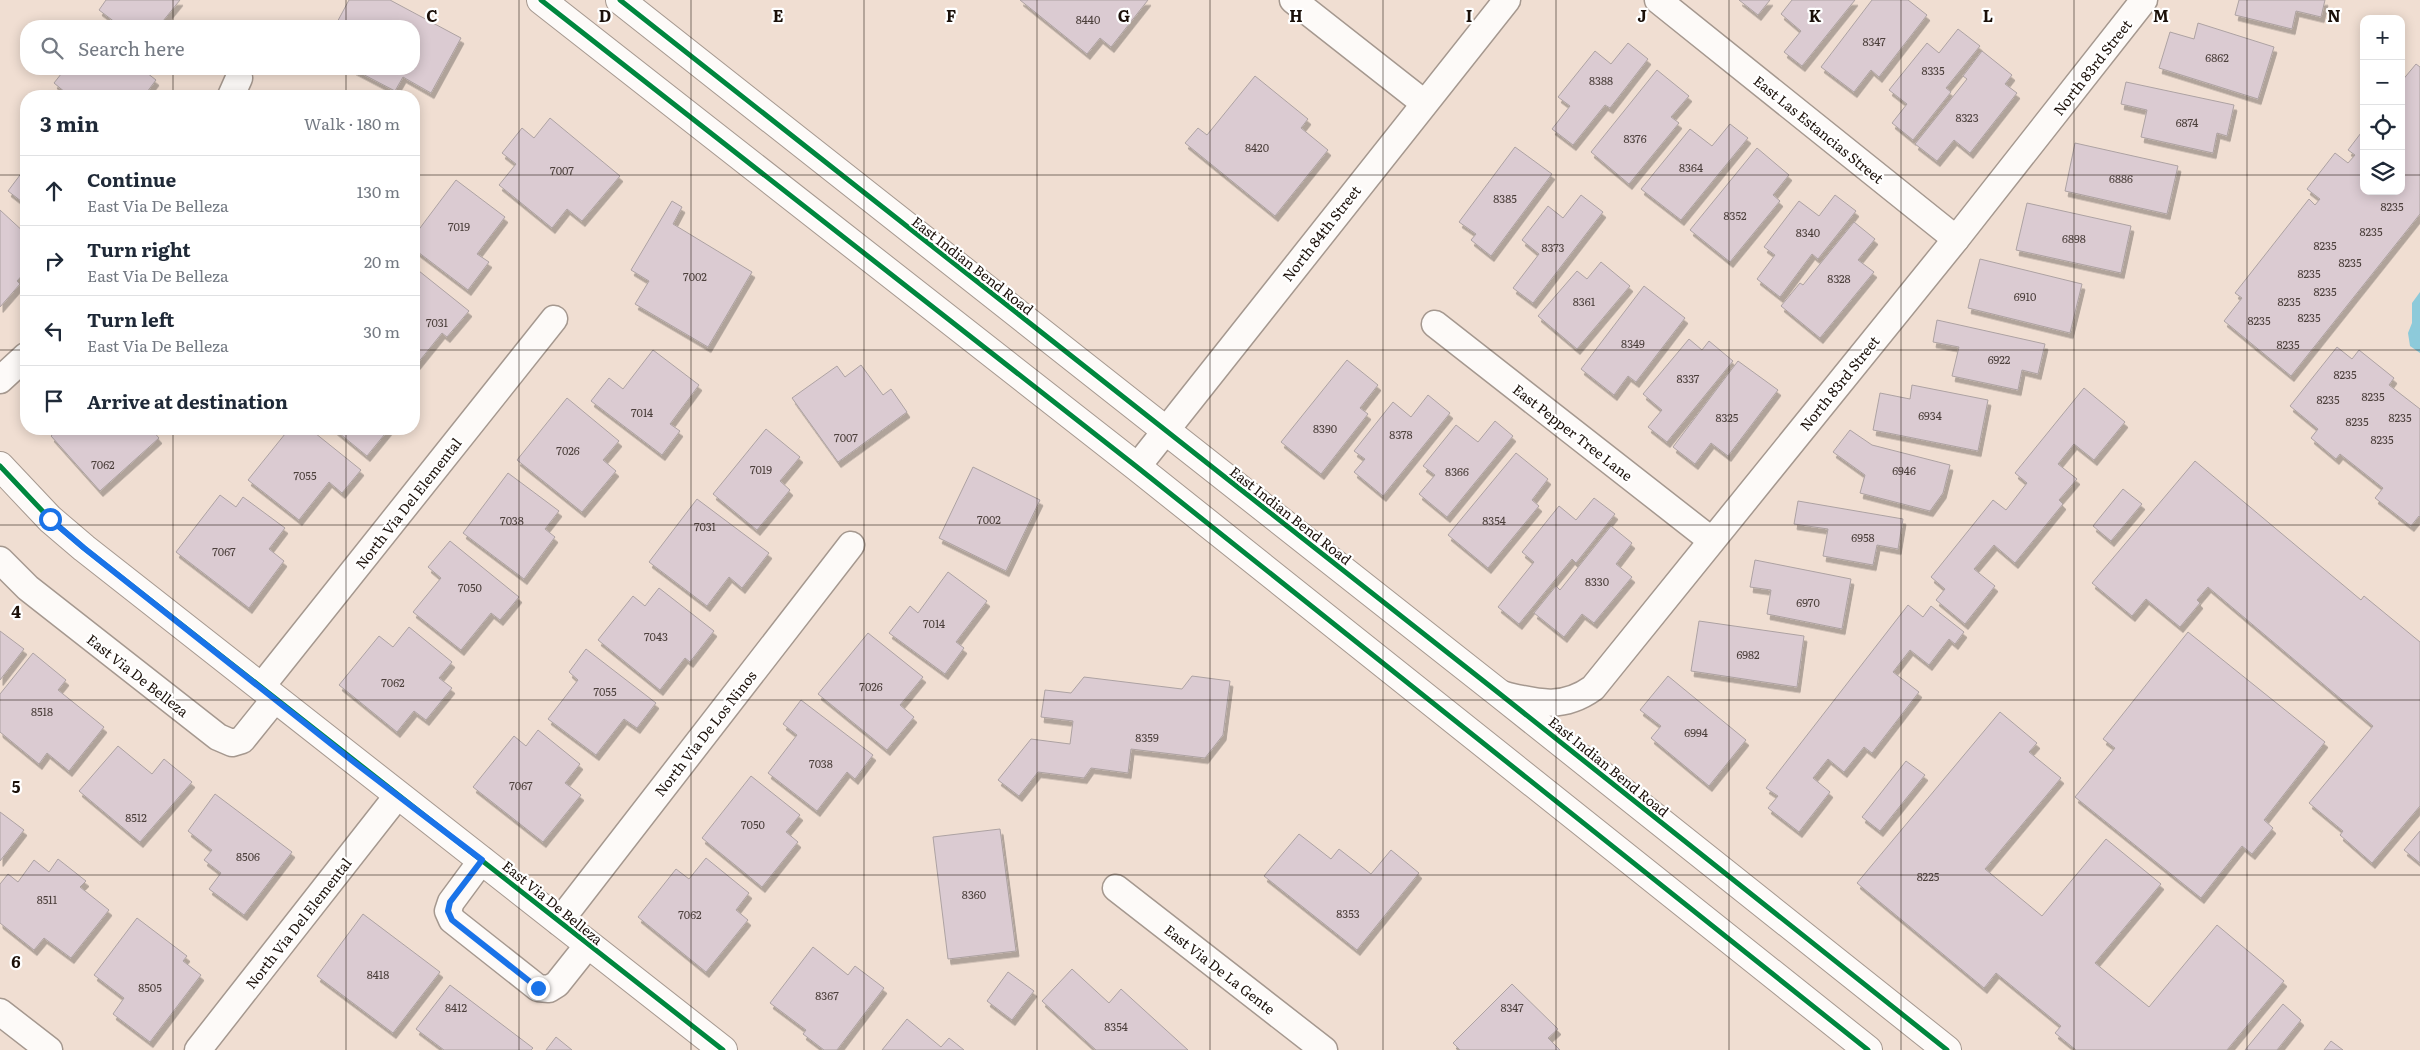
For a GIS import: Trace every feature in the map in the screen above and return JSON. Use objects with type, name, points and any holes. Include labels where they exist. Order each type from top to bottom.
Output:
[{"type":"main road","points":[[541,0],[1137,467],[1868,1050]]},
{"type":"main road","name":"East Indian Bend Road","points":[[620,0],[1500,694],[1947,1050]]},
{"type":"main road","name":"East Via De Belleza","points":[[0,466],[50,519],[84,548],[723,1050]]},
{"type":"street","points":[[1293,0],[1424,103]]},
{"type":"street","name":"North 84th Street","points":[[1137,467],[1507,0]]},
{"type":"street","name":"East Las Estancias Street","points":[[1658,0],[1682,9],[1956,239]]},
{"type":"street","name":"North 83rd Street","points":[[1500,694],[1549,703],[1570,701],[1592,688],[1956,239],[2144,0]]},
{"type":"street","name":"North Via Del Elemental","points":[[268,693],[554,319]]},
{"type":"street","name":"East Pepper Tree Lane","points":[[1435,324],[1711,540]]},
{"type":"street","points":[[0,380],[20,362]]},
{"type":"street","name":"North Via De Los Ninos","points":[[559,922],[851,545]]},
{"type":"street","name":"East Via De Belleza","points":[[0,560],[28,588],[218,737],[232,743],[242,740],[268,693]]},
{"type":"street","name":"North Via Del Elemental","points":[[198,1050],[398,795]]},
{"type":"street","name":"East Via De Belleza","points":[[482,860],[450,902],[448,911],[452,920],[538,988],[549,989],[557,984],[588,944]]},
{"type":"street","name":"East Via De La Gente","points":[[1116,888],[1324,1050]]},
{"type":"street","points":[[0,1012],[49,1050]]},
{"type":"water","points":[[2420,292],[2420,353],[2410,346],[2408,333],[2412,323],[2412,303]]},
{"type":"building","points":[[106,0],[180,0],[164,20],[112,20],[99,10]]},
{"type":"building","points":[[349,0],[390,0],[461,38],[431,93],[403,77],[396,90],[393,90],[364,75],[420,75],[420,20],[338,20]]},
{"type":"building","points":[[1020,0],[1148,0],[1111,47],[1100,38],[1087,54]]},
{"type":"building","points":[[1739,0],[1770,0],[1758,15]]},
{"type":"building","points":[[1792,0],[1855,0],[1802,66],[1784,52],[1801,31],[1781,14]]},
{"type":"building","points":[[1872,0],[1908,0],[1927,15],[1879,77],[1871,70],[1854,92],[1821,67]]},
{"type":"building","points":[[2239,0],[2325,0],[2321,17],[2296,11],[2292,29],[2235,15]]},
{"type":"building","points":[[2198,23],[2274,47],[2258,99],[2159,68],[2170,32],[2194,39]]},
{"type":"building","points":[[1958,29],[1980,46],[1946,88],[1951,92],[1913,140],[1892,123],[1907,104],[1889,90],[1927,43],[1939,53]]},
{"type":"building","points":[[1628,43],[1648,59],[1610,108],[1605,105],[1573,145],[1552,129],[1570,106],[1558,97],[1595,51],[1611,64]]},
{"type":"building","points":[[1982,51],[2012,75],[2005,84],[2017,93],[1970,153],[1954,140],[1937,161],[1915,144],[1967,79],[1963,76]]},
{"type":"building","points":[[2416,64],[2420,67],[2420,214],[2291,376],[2224,321],[2242,298],[2235,293],[2309,199],[2315,205],[2320,199],[2307,189],[2335,153],[2348,163],[2355,155],[2348,150],[2360,134],[2360,195],[2405,195],[2405,77]]},
{"type":"building","points":[[1657,70],[1689,96],[1671,117],[1679,123],[1629,184],[1591,152]]},
{"type":"building","points":[[60,75],[150,75],[156,80],[148,90],[62,90],[54,83]]},
{"type":"building","points":[[1255,76],[1308,119],[1301,128],[1328,150],[1275,216],[1185,143],[1198,128],[1207,135]]},
{"type":"building","points":[[2126,82],[2234,105],[2227,136],[2217,133],[2213,153],[2141,137],[2147,110],[2121,104]]},
{"type":"building","points":[[550,118],[620,176],[582,221],[567,209],[552,228],[499,185],[516,164],[502,153],[522,128],[534,138]]},
{"type":"building","points":[[1730,124],[1748,138],[1681,220],[1641,189],[1690,129],[1712,146]]},
{"type":"building","points":[[2075,143],[2178,166],[2167,214],[2065,191]]},
{"type":"building","points":[[1515,147],[1552,174],[1491,256],[1471,240],[1476,234],[1459,222]]},
{"type":"building","points":[[1757,148],[1789,175],[1773,195],[1780,201],[1730,262],[1690,230]]},
{"type":"building","points":[[20,175],[20,200],[8,191]]},
{"type":"building","points":[[456,180],[505,217],[477,254],[489,262],[468,290],[420,254],[420,228]]},
{"type":"building","points":[[1581,195],[1603,212],[1533,303],[1513,288],[1539,254],[1522,240],[1548,206],[1563,218]]},
{"type":"building","points":[[1835,195],[1856,211],[1818,259],[1812,254],[1780,297],[1757,279],[1775,255],[1764,247],[1799,201],[1819,216]]},
{"type":"building","points":[[672,201],[682,207],[673,224],[752,272],[708,347],[635,304],[649,281],[631,270]]},
{"type":"building","points":[[2027,203],[2131,226],[2121,273],[2016,250]]},
{"type":"building","points":[[0,210],[20,228],[20,278],[17,281],[20,284],[0,307]]},
{"type":"building","points":[[1854,222],[1875,239],[1858,260],[1874,272],[1820,338],[1781,306],[1800,283],[1803,285]]},
{"type":"building","points":[[1980,259],[2082,284],[2070,333],[1968,308]]},
{"type":"building","points":[[1601,262],[1630,286],[1577,349],[1538,316],[1577,271],[1587,279]]},
{"type":"building","points":[[420,272],[469,311],[447,337],[442,333],[420,360]]},
{"type":"building","points":[[1644,286],[1685,318],[1636,382],[1628,376],[1614,395],[1581,369]]},
{"type":"building","points":[[1937,320],[2045,344],[2038,374],[2022,370],[2018,390],[1952,376],[1959,347],[1933,342]]},
{"type":"building","points":[[1689,339],[1702,350],[1709,341],[1733,361],[1667,442],[1648,427],[1662,410],[1643,394]]},
{"type":"building","points":[[2337,347],[2352,359],[2359,350],[2394,378],[2389,385],[2420,409],[2420,517],[2411,526],[2375,498],[2383,488],[2340,454],[2336,459],[2311,438],[2318,429],[2290,406]]},
{"type":"building","points":[[653,350],[699,385],[670,424],[680,431],[662,455],[591,401],[609,378],[623,389]]},
{"type":"building","points":[[1347,360],[1378,385],[1360,408],[1368,414],[1321,474],[1281,442]]},
{"type":"building","points":[[1738,361],[1778,390],[1728,456],[1711,443],[1695,464],[1673,447]]},
{"type":"building","points":[[861,365],[883,395],[891,389],[907,412],[838,462],[792,398],[837,366],[845,377]]},
{"type":"building","points":[[1912,385],[1988,400],[1978,451],[1873,430],[1880,393],[1910,399]]},
{"type":"building","points":[[2084,388],[2125,422],[2094,460],[2074,444],[2058,464],[2077,479],[2059,500],[2063,504],[2015,563],[1994,545],[1974,569],[1995,586],[1965,624],[1936,600],[1945,589],[1931,577],[1993,500],[2006,510],[2027,483],[2015,473]]},
{"type":"building","points":[[1428,395],[1450,413],[1383,496],[1354,472],[1365,459],[1354,451],[1393,402],[1411,417]]},
{"type":"building","points":[[567,398],[619,441],[603,460],[616,471],[582,512],[517,460]]},
{"type":"building","points":[[1495,421],[1513,436],[1447,517],[1419,494],[1435,475],[1423,466],[1456,425],[1478,442]]},
{"type":"building","points":[[766,429],[800,457],[780,481],[790,490],[757,530],[713,494]]},
{"type":"building","points":[[1850,430],[1872,445],[1950,465],[1943,493],[1930,511],[1860,493],[1865,475],[1833,452]]},
{"type":"building","points":[[156,435],[159,438],[100,491],[51,436]]},
{"type":"building","points":[[284,435],[317,435],[361,470],[342,493],[329,482],[299,520],[248,480]]},
{"type":"building","points":[[341,435],[384,435],[367,456]]},
{"type":"building","points":[[1516,453],[1548,479],[1532,500],[1539,506],[1488,568],[1448,535]]},
{"type":"building","points":[[2195,461],[2361,600],[2364,596],[2420,642],[2420,806],[2372,863],[2340,835],[2343,831],[2309,803],[2373,726],[2208,587],[2197,600],[2200,603],[2180,627],[2146,599],[2132,616],[2092,583]]},
{"type":"building","points":[[973,467],[1040,500],[1006,571],[939,538]]},
{"type":"building","points":[[508,473],[559,511],[545,529],[555,537],[524,579],[463,533]]},
{"type":"building","points":[[2123,489],[2142,504],[2111,541],[2093,526]]},
{"type":"building","points":[[220,495],[236,507],[243,497],[285,528],[269,549],[284,561],[249,608],[176,552]]},
{"type":"building","points":[[1594,498],[1615,514],[1576,563],[1572,559],[1519,624],[1498,607],[1534,562],[1522,552],[1559,506],[1576,520]]},
{"type":"building","points":[[697,499],[769,553],[742,588],[729,577],[707,606],[649,562]]},
{"type":"building","points":[[1798,501],[1903,519],[1898,549],[1877,545],[1873,565],[1823,556],[1828,529],[1794,524]]},
{"type":"building","points":[[1611,526],[1632,543],[1616,564],[1632,577],[1594,623],[1582,614],[1564,637],[1534,613],[1556,586],[1560,590]]},
{"type":"building","points":[[450,541],[519,597],[500,620],[491,613],[461,650],[413,612],[441,578],[428,567]]},
{"type":"building","points":[[1755,560],[1851,579],[1842,629],[1767,614],[1771,590],[1750,587]]},
{"type":"building","points":[[948,572],[987,601],[956,642],[964,648],[945,674],[889,633],[910,606],[918,613]]},
{"type":"building","points":[[659,588],[714,631],[690,662],[685,658],[660,690],[598,640],[633,596],[645,606]]},
{"type":"building","points":[[1908,605],[1923,617],[1931,606],[1964,632],[1955,644],[1949,639],[1929,665],[1910,650],[1893,672],[1919,692],[1872,753],[1864,747],[1844,772],[1828,759],[1813,778],[1830,792],[1799,832],[1768,808],[1778,796],[1766,788]]},
{"type":"building","points":[[1699,621],[1804,636],[1797,687],[1691,671]]},
{"type":"building","points":[[409,627],[452,662],[439,678],[452,688],[426,720],[414,711],[397,732],[339,685],[379,636],[393,647]]},
{"type":"building","points":[[0,631],[24,649],[0,680]]},
{"type":"building","points":[[2188,632],[2325,742],[2264,820],[2273,828],[2252,854],[2242,846],[2201,898],[2075,797],[2115,748],[2103,739]]},
{"type":"building","points":[[868,633],[923,677],[900,705],[914,717],[887,750],[818,694]]},
{"type":"building","points":[[586,649],[656,703],[637,728],[624,719],[596,755],[548,719],[578,680],[569,672]]},
{"type":"building","points":[[33,653],[66,680],[58,690],[104,727],[69,771],[47,753],[39,764],[0,732],[0,694]]},
{"type":"building","points":[[1192,676],[1230,681],[1223,735],[1205,758],[1131,749],[1128,773],[1091,768],[1084,778],[1038,772],[1019,796],[998,780],[1031,739],[1070,744],[1073,721],[1041,717],[1045,690],[1071,693],[1084,677],[1182,689]]},
{"type":"building","points":[[1668,676],[1746,740],[1709,786],[1651,738],[1661,726],[1640,710]]},
{"type":"building","points":[[801,700],[873,755],[855,779],[847,772],[817,811],[768,773],[797,735],[783,724]]},
{"type":"building","points":[[2000,712],[2037,743],[2029,752],[2061,778],[1985,869],[2042,916],[2106,839],[2161,884],[2095,963],[2149,1007],[2217,925],[2284,981],[2227,1050],[2076,1050],[2055,1033],[2061,1026],[1996,973],[1984,988],[1857,883]]},
{"type":"building","points":[[538,730],[580,764],[565,783],[581,795],[543,842],[473,787],[514,736],[526,746]]},
{"type":"building","points":[[118,746],[152,774],[164,759],[192,782],[140,842],[79,791]]},
{"type":"building","points":[[1906,761],[1925,775],[1880,831],[1862,817]]},
{"type":"building","points":[[751,776],[800,815],[786,832],[798,842],[762,887],[702,838]]},
{"type":"building","points":[[215,794],[292,852],[244,915],[209,889],[221,873],[204,860],[212,850],[188,831]]},
{"type":"building","points":[[0,812],[24,830],[0,861]]},
{"type":"building","points":[[1000,829],[1016,951],[948,959],[933,837]]},
{"type":"building","points":[[2420,831],[2420,863],[2404,850]]},
{"type":"building","points":[[1299,834],[1331,859],[1339,849],[1371,874],[1391,850],[1419,873],[1357,950],[1264,876]]},
{"type":"building","points":[[706,858],[749,893],[736,910],[748,920],[706,972],[638,917],[676,869],[689,879]]},
{"type":"building","points":[[58,859],[86,881],[80,887],[109,910],[71,958],[44,938],[34,950],[0,923],[0,884],[8,874],[18,882],[34,860],[49,872]]},
{"type":"building","points":[[363,914],[440,972],[393,1033],[317,976]]},
{"type":"building","points":[[137,918],[187,956],[183,961],[201,975],[150,1042],[113,1014],[124,998],[94,975]]},
{"type":"building","points":[[813,947],[848,975],[855,966],[884,988],[837,1050],[824,1050],[803,1034],[806,1030],[770,1003]]},
{"type":"building","points":[[1072,969],[1109,1003],[1121,989],[1188,1050],[1096,1050],[1042,1001]]},
{"type":"building","points":[[1008,972],[1034,991],[1012,1020],[987,1001]]},
{"type":"building","points":[[1512,984],[1558,1029],[1548,1038],[1560,1050],[1460,1050],[1453,1043]]},
{"type":"building","points":[[450,985],[533,1048],[531,1050],[444,1050],[416,1029]]},
{"type":"building","points":[[2283,1004],[2301,1020],[2277,1050],[2245,1050]]},
{"type":"building","points":[[907,1019],[941,1047],[949,1038],[964,1050],[882,1050]]},
{"type":"building","points":[[556,1037],[572,1050],[546,1050]]},
{"type":"building","points":[[2331,1041],[2343,1050],[2324,1050]]},
{"type":"cycle path","points":[[541,0],[1137,467],[1868,1050]]},
{"type":"cycle path","points":[[620,0],[1500,694],[1947,1050]]},
{"type":"cycle path","points":[[0,466],[50,519],[84,548],[723,1050]]},
{"type":"route","points":[[50,519],[359,766],[482,860],[450,902],[448,911],[452,920],[538,988]]}]
